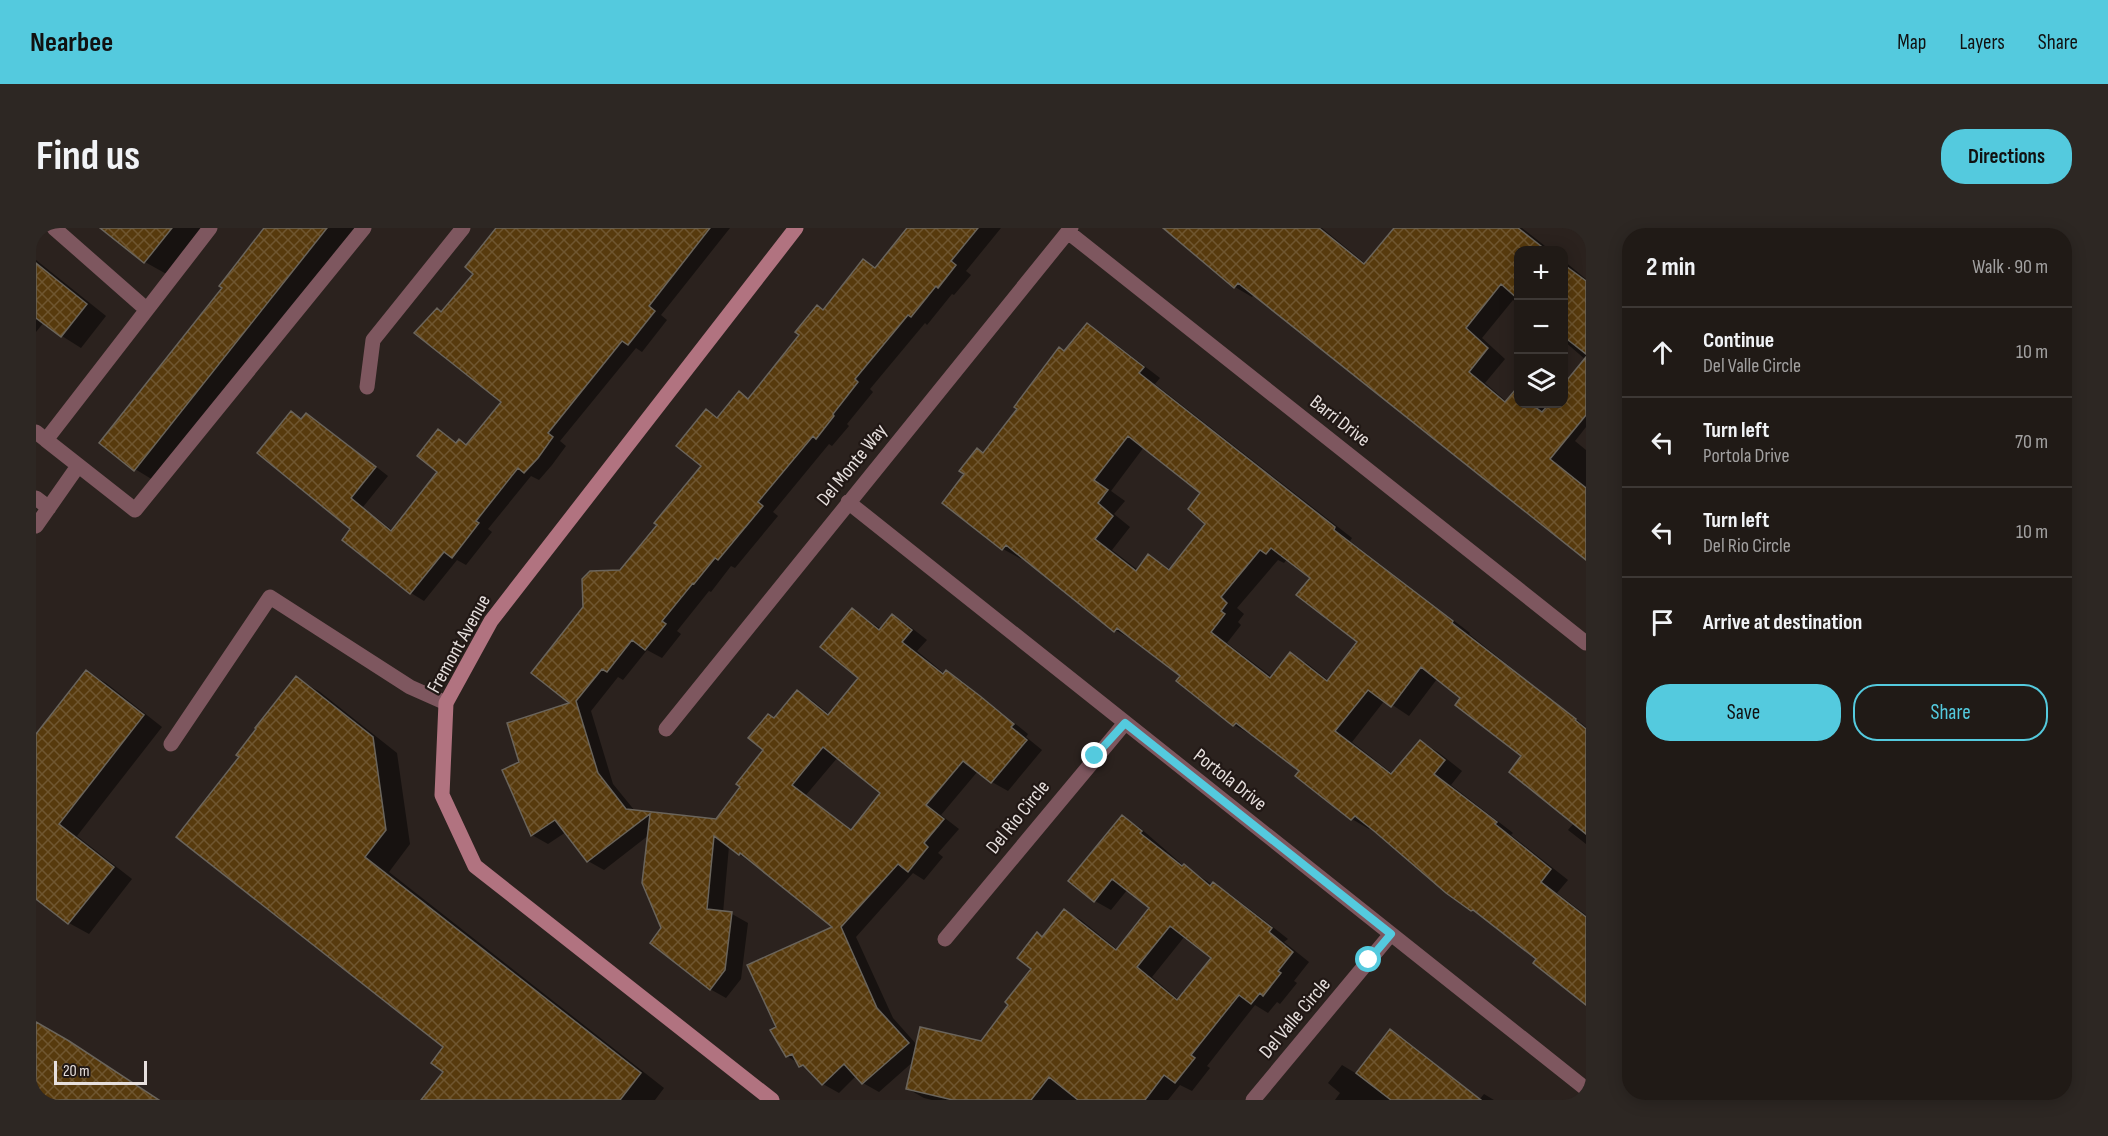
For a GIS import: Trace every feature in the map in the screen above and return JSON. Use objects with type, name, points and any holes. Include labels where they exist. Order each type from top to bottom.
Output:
[{"type":"street","points":[[54,228],[146,309]]},
{"type":"street","points":[[210,228],[41,436],[135,510],[364,228]]},
{"type":"street","points":[[367,387],[373,340],[463,228]]},
{"type":"street","name":"Fremont Avenue","points":[[772,1100],[475,866],[442,795],[446,703],[491,621],[796,228]]},
{"type":"street","name":"Del Monte Way","points":[[666,729],[1069,230]]},
{"type":"street","name":"Barri Drive","points":[[1069,230],[1586,643]]},
{"type":"street","points":[[36,526],[78,466]]},
{"type":"street","points":[[36,498],[49,508]]},
{"type":"street","name":"Portola Drive","points":[[849,502],[1586,1089]]},
{"type":"street","points":[[171,744],[270,597],[410,687],[446,703]]},
{"type":"street","name":"Del Rio Circle","points":[[945,939],[1125,723]]},
{"type":"street","name":"Del Valle Circle","points":[[1253,1100],[1391,934]]},
{"type":"building","points":[[100,228],[172,228],[144,263]]},
{"type":"building","points":[[264,228],[327,228],[134,471],[99,443],[222,288],[219,286]]},
{"type":"building","points":[[496,228],[710,228],[649,306],[655,311],[628,345],[622,341],[548,433],[553,437],[538,458],[524,473],[518,468],[476,521],[479,523],[452,558],[444,552],[410,594],[342,540],[350,529],[257,453],[291,411],[301,419],[306,413],[376,467],[351,498],[391,531],[437,472],[417,456],[438,429],[456,443],[459,439],[466,445],[501,402],[414,333],[437,308],[441,312],[473,274],[465,267]]},
{"type":"building","points":[[907,228],[978,228],[951,261],[956,265],[938,288],[936,286],[911,317],[908,315],[855,379],[858,382],[833,414],[834,416],[816,439],[813,436],[758,502],[763,506],[718,560],[715,558],[693,583],[662,621],[666,624],[645,650],[632,640],[607,672],[602,669],[576,701],[598,773],[626,809],[716,819],[740,787],[736,784],[763,750],[748,738],[768,714],[774,718],[797,690],[828,715],[858,678],[820,647],[852,608],[879,630],[892,614],[912,630],[902,642],[943,674],[946,670],[980,696],[1014,724],[1011,727],[1027,740],[991,783],[963,761],[926,805],[944,819],[924,843],[928,847],[908,872],[898,864],[841,927],[877,1008],[909,1043],[862,1084],[844,1064],[822,1085],[803,1065],[799,1067],[792,1054],[786,1057],[770,1030],[776,1027],[747,965],[832,927],[740,853],[739,855],[714,836],[707,909],[732,912],[725,970],[710,990],[650,943],[661,928],[642,883],[650,814],[587,862],[555,820],[531,836],[502,770],[519,762],[507,723],[569,703],[531,673],[583,607],[582,579],[590,571],[620,570],[657,525],[654,523],[701,466],[676,446],[706,409],[717,418],[739,391],[748,399],[799,335],[795,332],[817,305],[823,310],[863,259],[875,268]],"holes":[[[823,747],[880,793],[851,830],[792,785]]]},
{"type":"building","points":[[1163,228],[1319,228],[1364,264],[1394,228],[1518,228],[1541,246],[1514,246],[1514,295],[1501,284],[1466,328],[1488,348],[1469,372],[1505,402],[1514,391],[1514,408],[1536,408],[1542,412],[1546,408],[1568,408],[1568,379],[1586,357],[1586,415],[1550,459],[1586,488],[1586,560],[1238,283],[1234,288]]},
{"type":"building","points":[[36,263],[87,304],[61,337],[36,318]]},
{"type":"building","points":[[1568,268],[1586,281],[1586,354],[1568,340]]},
{"type":"building","points":[[1087,323],[1144,367],[1139,373],[1586,729],[1586,834],[1509,772],[1521,756],[1455,705],[1460,698],[1421,667],[1391,707],[1368,690],[1335,731],[1391,774],[1420,740],[1445,760],[1434,774],[1497,822],[1495,824],[1551,869],[1541,882],[1586,917],[1586,1005],[1533,963],[1536,959],[1473,910],[1471,911],[1446,893],[1355,816],[1351,820],[1295,776],[1299,771],[1236,723],[1233,726],[1176,681],[1180,676],[1117,628],[1114,632],[1006,545],[1002,550],[942,503],[964,474],[959,471],[977,448],[983,453],[1017,409],[1014,407],[1059,347],[1064,351]],"holes":[[[1128,436],[1200,493],[1188,509],[1205,524],[1169,570],[1148,554],[1136,571],[1095,539],[1113,516],[1098,503],[1108,490],[1094,480]],[[1271,548],[1310,578],[1296,595],[1357,642],[1327,681],[1290,652],[1270,678],[1211,632],[1225,614],[1221,611],[1227,603],[1221,597],[1260,550],[1266,554]]]},
{"type":"building","points":[[86,670],[144,715],[59,824],[114,867],[68,924],[36,899],[36,734]]},
{"type":"building","points":[[296,676],[373,737],[386,830],[365,857],[641,1073],[620,1100],[421,1100],[443,1072],[431,1063],[443,1047],[176,837],[239,757],[236,755]]},
{"type":"building","points":[[1122,815],[1142,831],[1140,833],[1182,866],[1184,864],[1210,886],[1213,882],[1272,928],[1269,932],[1293,952],[1278,971],[1281,973],[1263,996],[1260,993],[1251,1004],[1239,995],[1191,1055],[1195,1058],[1175,1083],[1164,1075],[1145,1100],[1078,1100],[1049,1077],[1031,1100],[953,1100],[906,1089],[920,1027],[981,1041],[1008,1005],[1005,1002],[1031,969],[1017,958],[1037,932],[1042,937],[1064,909],[1116,950],[1149,908],[1112,879],[1094,902],[1068,881]],"holes":[[[1170,926],[1211,958],[1177,1000],[1137,967]]]},
{"type":"building","points":[[36,1022],[69,1041],[159,1100],[36,1100]]},
{"type":"building","points":[[1390,1029],[1481,1100],[1391,1100],[1356,1073]]},
{"type":"route","points":[[1095,756],[1125,723],[1391,934],[1369,960]]}]
